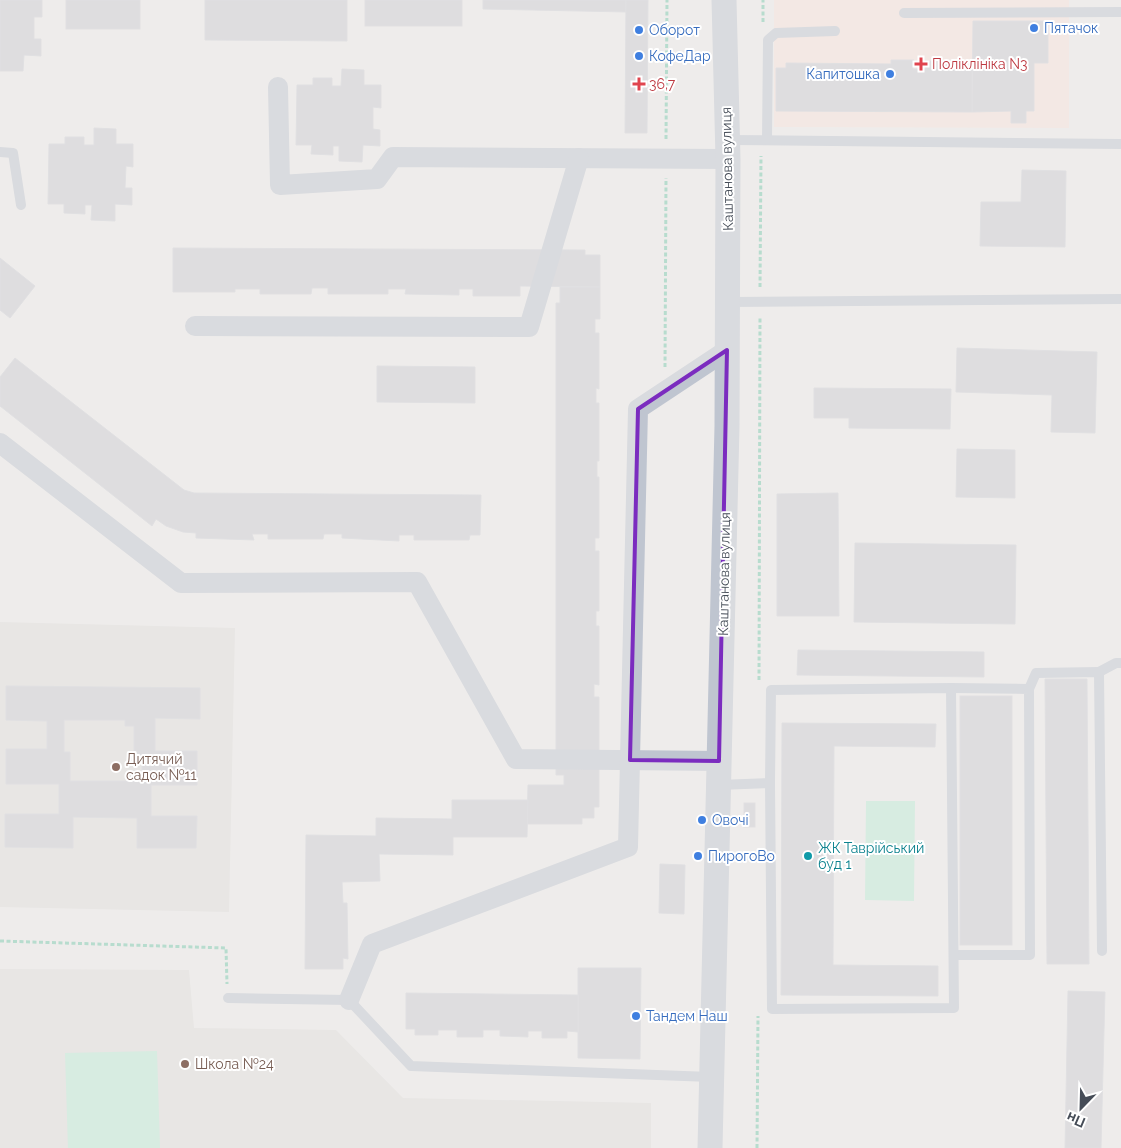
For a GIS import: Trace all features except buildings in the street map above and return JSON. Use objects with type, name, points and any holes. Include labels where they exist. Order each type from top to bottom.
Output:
[{"type":"street","name":"Каштанова вулиця","points":[[710,1148],[727,426],[728,150],[724,0]]},
{"type":"street","points":[[278,87],[280,185],[377,179],[394,157],[666,159],[728,150]]},
{"type":"street","points":[[195,326],[529,327],[579,158]]},
{"type":"street","points":[[349,1000],[372,944],[628,847],[638,409],[727,350]]},
{"type":"street","points":[[0,443],[181,583],[417,582],[516,759],[630,760],[719,773]]},
{"type":"lane","points":[[904,13],[1121,12]]},
{"type":"lane","points":[[764,139],[768,40],[776,33],[835,31]]},
{"type":"lane","points":[[728,150],[764,139],[1121,144]]},
{"type":"lane","points":[[0,152],[13,153],[21,205]]},
{"type":"lane","points":[[728,302],[1121,299]]},
{"type":"lane","points":[[954,955],[1030,954],[1029,689],[1036,673],[1099,672],[1116,663],[1121,663]]},
{"type":"lane","points":[[1099,672],[1102,951]]},
{"type":"lane","points":[[951,688],[954,1008],[772,1009],[771,690],[951,688],[1029,689]]},
{"type":"lane","points":[[719,773],[770,783]]},
{"type":"lane","points":[[228,998],[349,1000],[411,1066],[712,1078]]},
{"type":"path","points":[[665,391],[667,0]]},
{"type":"path","points":[[763,0],[763,30]]},
{"type":"path","points":[[759,685],[760,301],[764,139]]},
{"type":"path","points":[[0,941],[226,948],[228,998]]},
{"type":"path","points":[[757,1148],[758,1010]]},
{"type":"highlighted area","points":[[727,350],[719,761],[630,760],[638,409]]},
{"type":"shaded area","name":"Поліклініка N3","points":[[774,0],[1069,0],[1069,128],[774,127]]},
{"type":"shaded area","name":"Дитячий садок №11","points":[[0,622],[235,628],[229,912],[0,907]]},
{"type":"shaded area","name":"Школа №24","points":[[0,969],[189,970],[194,1028],[336,1030],[403,1098],[651,1103],[651,1148],[0,1148]]},
{"type":"green space","points":[[866,801],[915,801],[914,901],[865,900]]},
{"type":"green space","points":[[157,1051],[160,1148],[68,1148],[65,1053]]},
{"type":"place","name":"Пятачок","points":[[1034,28]]},
{"type":"place","name":"Оборот","points":[[639,30]]},
{"type":"place","name":"КофеДар","points":[[639,56]]},
{"type":"place","name":"Поліклініка N3","points":[[921,64]]},
{"type":"place","name":"Капитошка","points":[[890,74]]},
{"type":"place","name":"36,7","points":[[639,84]]},
{"type":"place","name":"Дитячий садок №11","points":[[116,767]]},
{"type":"place","name":"Овочі","points":[[702,820]]},
{"type":"place","name":"ПирогоВо","points":[[698,856]]},
{"type":"place","name":"ЖК Таврійський буд 1","points":[[808,856]]},
{"type":"place","name":"Тандем Наш","points":[[636,1016]]},
{"type":"place","name":"Школа №24","points":[[185,1064]]}]
